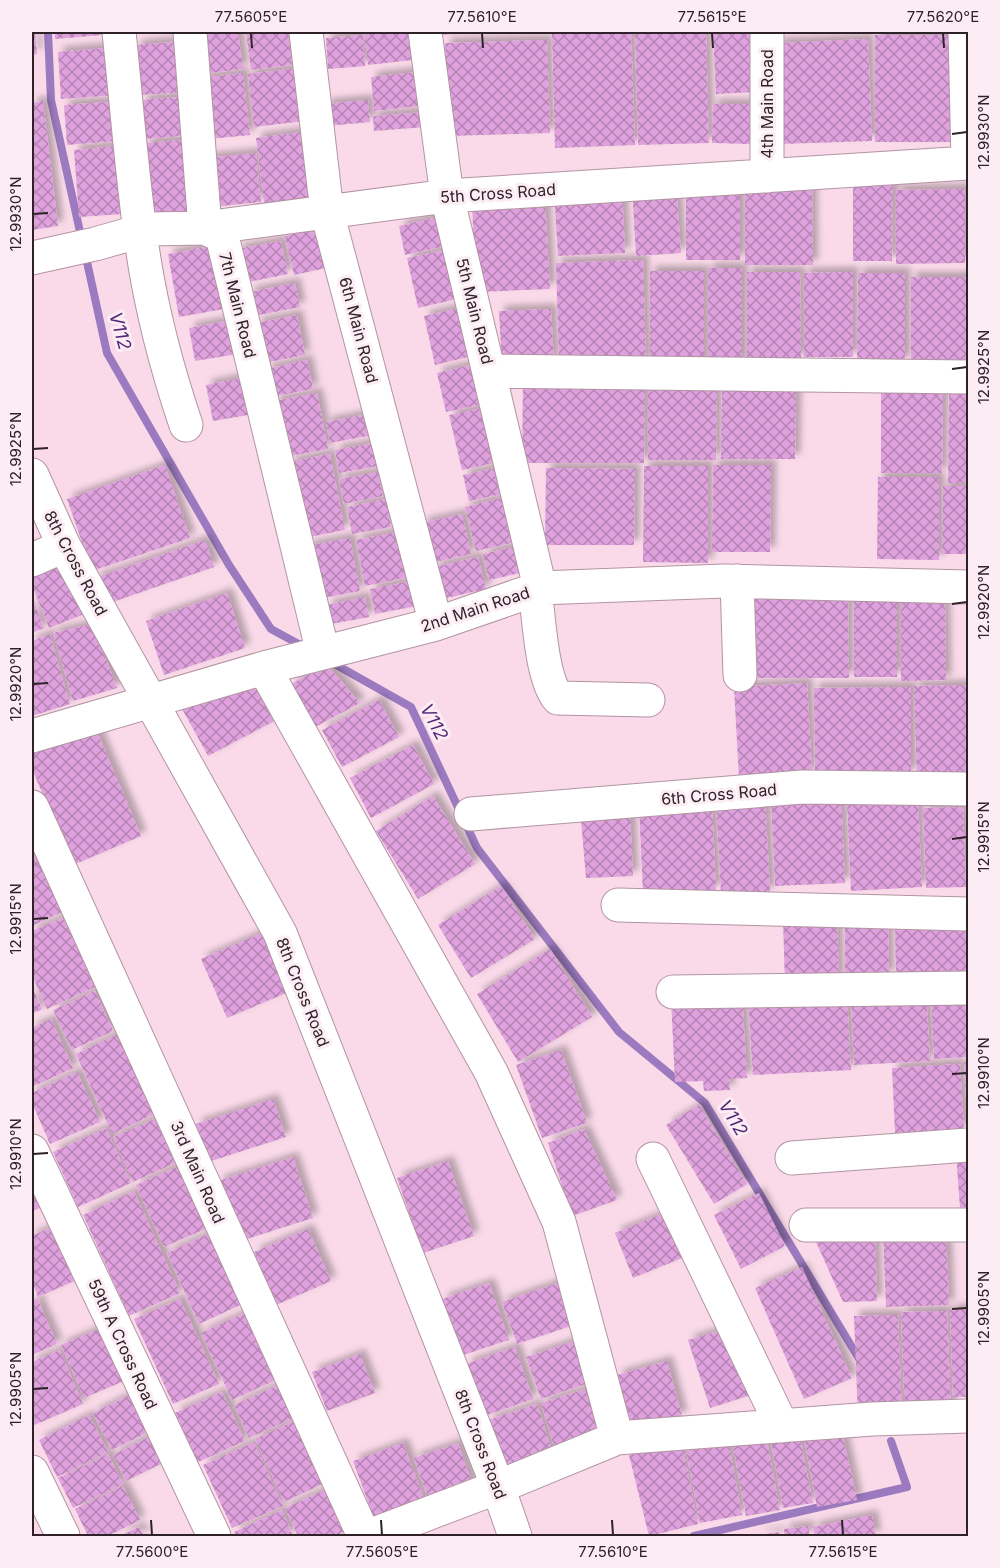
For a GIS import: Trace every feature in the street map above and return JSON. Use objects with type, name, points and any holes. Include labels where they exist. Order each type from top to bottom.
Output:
[{"type":"street","points":[[119,32],[140,231],[148,282],[173,388],[186,425]]},
{"type":"street","points":[[190,32],[205,228]]},
{"type":"street","name":"6th Main Road","points":[[306,32],[327,212],[435,624]]},
{"type":"street","name":"5th Main Road","points":[[425,32],[447,196],[490,371],[537,588],[546,668],[551,690],[558,698],[648,700]]},
{"type":"street","name":"4th Main Road","points":[[766,32],[767,176]]},
{"type":"street","points":[[965,32],[968,163]]},
{"type":"street","name":"5th Cross Road","points":[[32,258],[148,229],[205,228],[447,196],[968,163]]},
{"type":"street","name":"7th Main Road","points":[[205,228],[222,237],[305,583],[312,655]]},
{"type":"street","points":[[490,371],[969,377]]},
{"type":"street","name":"8th Cross Road","points":[[32,475],[64,546],[280,933],[498,1487],[515,1536]]},
{"type":"street","points":[[32,560],[64,546]]},
{"type":"street","points":[[737,581],[740,675]]},
{"type":"street","name":"2nd Main Road","points":[[32,736],[264,668],[435,624],[537,588],[737,581],[969,587]]},
{"type":"street","points":[[264,668],[491,1072],[559,1222],[617,1438]]},
{"type":"street","name":"6th Cross Road","points":[[471,814],[802,788],[969,789]]},
{"type":"street","name":"3rd Main Road","points":[[32,807],[366,1536]]},
{"type":"street","points":[[618,905],[969,914]]},
{"type":"street","points":[[673,992],[969,988]]},
{"type":"street","points":[[792,1158],[969,1145]]},
{"type":"street","name":"59th A Cross Road","points":[[32,1151],[214,1536]]},
{"type":"street","points":[[653,1159],[782,1426]]},
{"type":"street","points":[[806,1225],[969,1225]]},
{"type":"street","points":[[366,1536],[498,1487],[617,1438],[872,1419],[969,1416]]},
{"type":"street","points":[[32,1472],[63,1536]]},
{"type":"building","points":[[32,32],[35,32],[37,54],[32,55]]},
{"type":"building","points":[[55,32],[114,32],[114,34],[55,39]]},
{"type":"building","points":[[197,32],[238,32],[243,69],[202,74]]},
{"type":"building","points":[[246,32],[288,32],[292,65],[251,70]]},
{"type":"building","points":[[364,32],[410,32],[412,60],[368,65]]},
{"type":"building","points":[[431,32],[490,32],[490,33],[431,35]]},
{"type":"building","points":[[631,32],[635,145],[555,148],[552,33]]},
{"type":"building","points":[[635,32],[706,32],[709,143],[638,145]]},
{"type":"building","points":[[713,32],[754,32],[756,92],[716,94]]},
{"type":"building","points":[[363,35],[365,66],[328,69],[326,38]]},
{"type":"building","points":[[875,35],[964,35],[963,142],[875,142]]},
{"type":"building","points":[[868,39],[872,141],[781,144],[777,43]]},
{"type":"building","points":[[547,40],[550,133],[448,136],[445,43]]},
{"type":"building","points":[[181,41],[185,92],[140,95],[136,45]]},
{"type":"building","points":[[116,47],[119,95],[61,99],[58,52]]},
{"type":"building","points":[[299,68],[305,121],[254,127],[248,74]]},
{"type":"building","points":[[416,72],[420,106],[374,111],[371,77]]},
{"type":"building","points":[[243,73],[250,135],[209,139],[202,78]]},
{"type":"building","points":[[190,96],[193,135],[145,139],[142,100]]},
{"type":"building","points":[[368,100],[370,122],[327,126],[325,104]]},
{"type":"building","points":[[43,101],[58,226],[32,230],[32,103]]},
{"type":"building","points":[[124,101],[127,140],[67,145],[64,105]]},
{"type":"building","points":[[713,104],[751,104],[750,144],[712,143]]},
{"type":"building","points":[[424,112],[425,127],[374,131],[373,116]]},
{"type":"building","points":[[302,132],[309,198],[264,203],[256,138]]},
{"type":"building","points":[[193,139],[198,210],[151,214],[145,143]]},
{"type":"building","points":[[130,145],[136,213],[79,217],[74,150]]},
{"type":"building","points":[[256,153],[261,202],[212,207],[206,158]]},
{"type":"building","points":[[676,185],[681,253],[636,256],[632,188]]},
{"type":"building","points":[[853,185],[893,185],[892,261],[853,261]]},
{"type":"building","points":[[622,187],[625,253],[558,256],[554,191]]},
{"type":"building","points":[[965,189],[965,263],[896,264],[896,190]]},
{"type":"building","points":[[686,190],[740,190],[740,260],[686,260]]},
{"type":"building","points":[[745,190],[812,190],[813,265],[745,265]]},
{"type":"building","points":[[545,200],[550,289],[476,292],[472,204]]},
{"type":"building","points":[[438,217],[445,246],[405,255],[399,226]]},
{"type":"building","points":[[326,226],[335,266],[294,275],[285,236]]},
{"type":"building","points":[[281,241],[288,274],[244,283],[237,249]]},
{"type":"building","points":[[218,245],[230,308],[179,317],[168,254]]},
{"type":"building","points":[[450,249],[461,298],[418,308],[407,258]]},
{"type":"building","points":[[643,260],[646,363],[559,366],[556,263]]},
{"type":"building","points":[[708,268],[742,268],[742,365],[708,365]]},
{"type":"building","points":[[650,271],[704,271],[704,365],[650,365]]},
{"type":"building","points":[[747,272],[800,272],[801,359],[747,359]]},
{"type":"building","points":[[853,272],[853,357],[804,357],[804,273]]},
{"type":"building","points":[[858,273],[905,273],[905,362],[857,362]]},
{"type":"building","points":[[911,277],[968,277],[968,368],[911,368]]},
{"type":"building","points":[[295,283],[300,307],[254,316],[249,292]]},
{"type":"building","points":[[464,307],[476,355],[435,365],[424,316]]},
{"type":"building","points":[[551,309],[554,362],[502,365],[499,311]]},
{"type":"building","points":[[297,315],[305,355],[264,363],[256,323]]},
{"type":"building","points":[[237,319],[243,353],[195,361],[189,328]]},
{"type":"building","points":[[307,360],[313,389],[271,397],[266,369]]},
{"type":"building","points":[[479,363],[488,403],[446,412],[437,373]]},
{"type":"building","points":[[252,376],[259,413],[213,421],[206,385]]},
{"type":"building","points":[[523,380],[645,381],[644,463],[522,463]]},
{"type":"building","points":[[648,380],[717,381],[716,460],[648,460]]},
{"type":"building","points":[[722,383],[796,384],[795,459],[721,459]]},
{"type":"building","points":[[949,387],[968,387],[968,483],[948,483]]},
{"type":"building","points":[[317,393],[328,449],[285,457],[274,401]]},
{"type":"building","points":[[881,393],[943,393],[942,473],[881,473]]},
{"type":"building","points":[[487,407],[499,462],[462,470],[449,415]]},
{"type":"building","points":[[369,414],[373,435],[330,443],[326,422]]},
{"type":"building","points":[[374,443],[379,466],[339,473],[335,450]]},
{"type":"building","points":[[330,454],[345,530],[304,538],[289,462]]},
{"type":"building","points":[[165,465],[190,538],[92,571],[67,499]]},
{"type":"building","points":[[713,465],[771,465],[770,552],[712,552]]},
{"type":"building","points":[[505,466],[511,492],[469,501],[463,475]]},
{"type":"building","points":[[644,466],[708,466],[708,563],[643,562]]},
{"type":"building","points":[[546,468],[635,469],[634,545],[545,545]]},
{"type":"building","points":[[378,472],[383,496],[344,504],[339,479]]},
{"type":"building","points":[[878,477],[939,477],[939,560],[877,559]]},
{"type":"building","points":[[943,486],[968,486],[968,554],[942,554]]},
{"type":"building","points":[[506,497],[516,542],[476,551],[465,507]]},
{"type":"building","points":[[386,499],[391,527],[352,534],[347,507]]},
{"type":"building","points":[[462,514],[471,554],[431,563],[422,523]]},
{"type":"building","points":[[402,531],[410,577],[365,586],[356,540]]},
{"type":"building","points":[[350,538],[360,591],[318,599],[307,546]]},
{"type":"building","points":[[205,540],[214,567],[104,605],[95,578]]},
{"type":"building","points":[[523,545],[529,571],[489,580],[483,554]]},
{"type":"building","points":[[478,557],[486,589],[442,599],[434,567]]},
{"type":"building","points":[[64,563],[84,614],[49,628],[32,585],[32,576]]},
{"type":"building","points":[[412,581],[417,606],[375,614],[370,589]]},
{"type":"building","points":[[854,592],[897,592],[897,677],[854,677]]},
{"type":"building","points":[[227,593],[245,648],[164,675],[146,621]]},
{"type":"building","points":[[754,593],[848,593],[849,678],[754,678]]},
{"type":"building","points":[[32,596],[44,628],[32,633]]},
{"type":"building","points":[[365,597],[369,617],[331,624],[327,605]]},
{"type":"building","points":[[901,603],[945,603],[946,680],[901,681]]},
{"type":"building","points":[[92,624],[117,688],[73,701],[53,633]]},
{"type":"building","points":[[50,634],[70,704],[32,716],[32,641]]},
{"type":"building","points":[[327,665],[360,703],[315,727],[291,684]]},
{"type":"building","points":[[258,673],[284,716],[208,756],[181,707]]},
{"type":"building","points":[[807,683],[812,774],[739,778],[734,687]]},
{"type":"building","points":[[968,685],[968,779],[917,781],[914,686]]},
{"type":"building","points":[[911,687],[911,774],[815,775],[814,688]]},
{"type":"building","points":[[379,700],[399,737],[342,767],[322,730]]},
{"type":"building","points":[[95,727],[141,836],[73,865],[32,769],[32,754]]},
{"type":"building","points":[[413,745],[434,784],[371,818],[350,778]]},
{"type":"building","points":[[433,796],[475,864],[418,899],[376,831]]},
{"type":"building","points":[[841,796],[845,883],[775,886],[771,799]]},
{"type":"building","points":[[765,797],[770,892],[721,894],[716,799]]},
{"type":"building","points":[[918,799],[922,887],[851,891],[847,803]]},
{"type":"building","points":[[712,803],[716,890],[643,893],[639,806]]},
{"type":"building","points":[[630,807],[633,876],[586,878],[580,809]]},
{"type":"building","points":[[963,807],[966,887],[926,888],[923,808]]},
{"type":"building","points":[[36,849],[64,911],[32,926],[32,851]]},
{"type":"building","points":[[501,886],[535,939],[471,978],[438,925]]},
{"type":"building","points":[[845,917],[888,917],[889,976],[845,977]]},
{"type":"building","points":[[63,918],[95,987],[47,1009],[32,975],[32,931]]},
{"type":"building","points":[[837,919],[839,981],[785,983],[783,920]]},
{"type":"building","points":[[968,920],[968,980],[896,983],[895,923]]},
{"type":"building","points":[[266,931],[291,991],[227,1018],[201,959]]},
{"type":"building","points":[[550,949],[592,1017],[518,1062],[477,994]]},
{"type":"building","points":[[32,986],[42,1009],[32,1014]]},
{"type":"building","points":[[95,991],[113,1031],[72,1050],[53,1010]]},
{"type":"building","points":[[926,991],[930,1061],[854,1065],[851,995]]},
{"type":"building","points":[[742,994],[747,1078],[729,1079],[730,1090],[704,1091],[703,1081],[675,1082],[671,998]]},
{"type":"building","points":[[847,996],[851,1070],[753,1075],[748,1001]]},
{"type":"building","points":[[968,997],[968,1057],[934,1059],[931,999]]},
{"type":"building","points":[[51,1019],[73,1068],[32,1087],[32,1028]]},
{"type":"building","points":[[118,1034],[154,1114],[112,1134],[76,1054]]},
{"type":"building","points":[[561,1050],[587,1123],[542,1138],[516,1065]]},
{"type":"building","points":[[964,1062],[968,1062],[967,1113]]},
{"type":"building","points":[[960,1064],[964,1129],[895,1133],[892,1068]]},
{"type":"building","points":[[77,1072],[100,1122],[50,1144],[32,1103],[32,1093]]},
{"type":"building","points":[[273,1099],[286,1137],[208,1162],[196,1124]]},
{"type":"building","points":[[699,1105],[747,1184],[714,1204],[666,1125]]},
{"type":"building","points":[[155,1119],[175,1163],[133,1182],[113,1137]]},
{"type":"building","points":[[106,1128],[131,1183],[78,1207],[53,1152]]},
{"type":"building","points":[[584,1129],[617,1200],[572,1216],[548,1143]]},
{"type":"building","points":[[968,1151],[968,1207],[960,1208],[956,1152]]},
{"type":"building","points":[[293,1157],[313,1218],[237,1242],[218,1181]]},
{"type":"building","points":[[448,1161],[474,1236],[423,1253],[397,1178]]},
{"type":"building","points":[[183,1164],[212,1226],[164,1247],[136,1185]]},
{"type":"building","points":[[32,1173],[50,1204],[32,1211]]},
{"type":"building","points":[[134,1191],[180,1293],[129,1316],[83,1215]]},
{"type":"building","points":[[759,1193],[785,1246],[741,1269],[714,1215]]},
{"type":"building","points":[[664,1213],[682,1258],[633,1278],[615,1233]]},
{"type":"building","points":[[58,1224],[81,1278],[38,1297],[32,1281],[32,1236]]},
{"type":"building","points":[[308,1229],[331,1281],[276,1305],[254,1252]]},
{"type":"building","points":[[946,1229],[949,1305],[886,1307],[883,1232]]},
{"type":"building","points":[[217,1230],[249,1301],[199,1324],[167,1253]]},
{"type":"building","points":[[875,1231],[877,1301],[843,1302],[812,1233]]},
{"type":"building","points":[[802,1267],[852,1378],[804,1399],[755,1288]]},
{"type":"building","points":[[569,1279],[580,1323],[517,1344],[502,1302]]},
{"type":"building","points":[[489,1283],[509,1340],[463,1355],[442,1299]]},
{"type":"building","points":[[37,1298],[57,1344],[32,1355],[32,1301]]},
{"type":"building","points":[[180,1299],[219,1384],[173,1404],[134,1319]]},
{"type":"building","points":[[968,1309],[968,1397],[953,1397],[950,1310]]},
{"type":"building","points":[[249,1311],[280,1378],[232,1400],[201,1333]]},
{"type":"building","points":[[947,1311],[951,1413],[905,1415],[901,1312]]},
{"type":"building","points":[[898,1315],[902,1415],[858,1417],[854,1316]]},
{"type":"building","points":[[108,1325],[131,1378],[84,1398],[61,1345]]},
{"type":"building","points":[[726,1329],[748,1396],[710,1408],[688,1340]]},
{"type":"building","points":[[584,1338],[598,1380],[541,1399],[526,1357]]},
{"type":"building","points":[[515,1347],[533,1399],[484,1416],[466,1364]]},
{"type":"building","points":[[60,1350],[83,1404],[32,1426],[32,1362]]},
{"type":"building","points":[[360,1354],[375,1393],[327,1411],[312,1372]]},
{"type":"building","points":[[667,1361],[682,1416],[633,1430],[617,1375]]},
{"type":"building","points":[[283,1383],[298,1416],[249,1438],[234,1405]]},
{"type":"building","points":[[596,1386],[610,1428],[554,1446],[541,1403]]},
{"type":"building","points":[[140,1390],[158,1427],[112,1450],[93,1413]]},
{"type":"building","points":[[222,1392],[245,1441],[198,1462],[175,1413]]},
{"type":"building","points":[[537,1404],[554,1457],[504,1472],[488,1420]]},
{"type":"building","points":[[89,1415],[108,1452],[57,1477],[39,1440]]},
{"type":"building","points":[[300,1418],[329,1481],[284,1502],[255,1439]]},
{"type":"building","points":[[840,1423],[857,1500],[817,1507],[802,1427]]},
{"type":"building","points":[[798,1425],[813,1503],[783,1508],[769,1431]]},
{"type":"building","points":[[765,1430],[780,1510],[746,1516],[731,1436]]},
{"type":"building","points":[[156,1433],[169,1460],[126,1481],[113,1455]]},
{"type":"building","points":[[728,1438],[742,1515],[700,1523],[685,1446]]},
{"type":"building","points":[[254,1442],[283,1506],[232,1528],[203,1465]]},
{"type":"building","points":[[403,1443],[427,1507],[377,1526],[353,1461]]},
{"type":"building","points":[[458,1443],[473,1486],[429,1501],[414,1458]]},
{"type":"building","points":[[682,1443],[698,1524],[649,1536],[629,1455]]},
{"type":"building","points":[[108,1454],[123,1484],[73,1508],[58,1478]]},
{"type":"building","points":[[123,1486],[140,1520],[108,1536],[88,1536],[75,1509]]},
{"type":"building","points":[[331,1487],[350,1529],[335,1536],[298,1536],[285,1508]]},
{"type":"building","points":[[282,1510],[293,1536],[236,1536],[234,1532]]},
{"type":"building","points":[[872,1515],[876,1536],[815,1536],[813,1527]]},
{"type":"building","points":[[808,1526],[810,1536],[785,1536],[784,1529]]},
{"type":"building","points":[[139,1527],[144,1536],[119,1536]]},
{"type":"building","points":[[779,1532],[780,1536],[759,1536],[759,1535]]},
{"type":"waterway","name":"V112","points":[[48,32],[51,100],[82,241]]},
{"type":"waterway","name":"V112","points":[[85,253],[107,353],[229,565],[271,629],[304,647]]},
{"type":"waterway","name":"V112","points":[[331,662],[411,707],[477,848],[619,1032],[705,1103],[861,1362]]},
{"type":"waterway","name":"V112","points":[[694,1536],[907,1487],[891,1441]]}]
